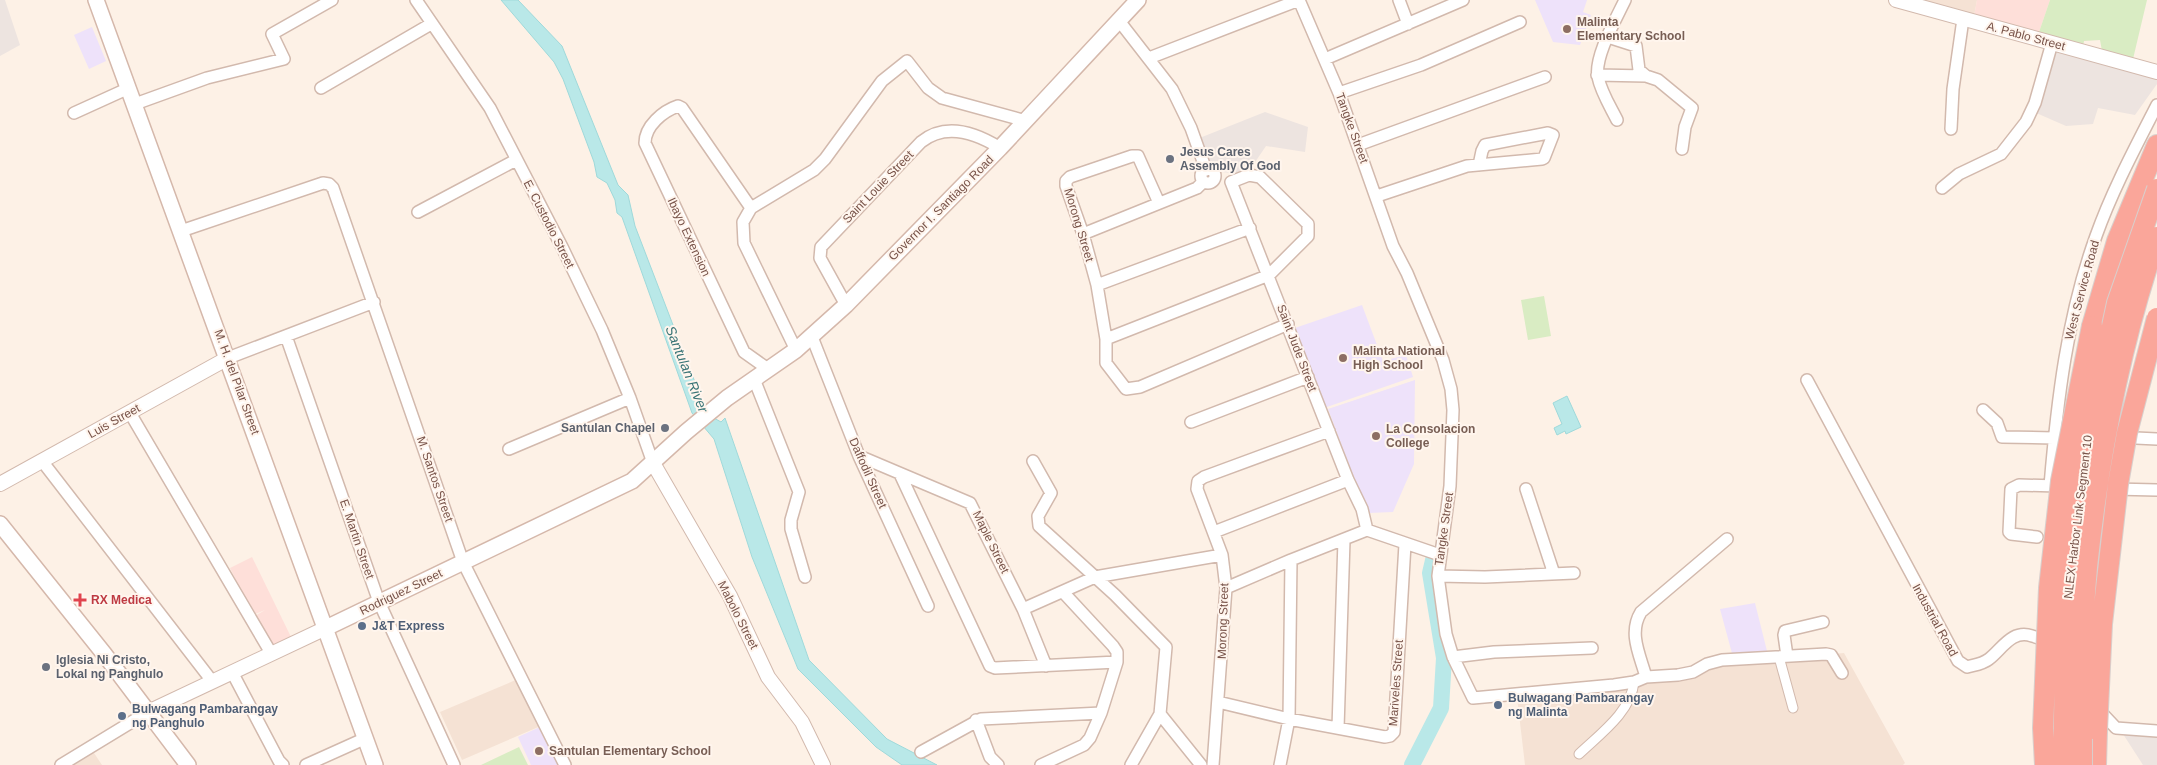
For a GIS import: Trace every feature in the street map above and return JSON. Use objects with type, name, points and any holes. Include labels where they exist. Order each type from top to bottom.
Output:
[{"type":"highway","points":[[2045,765],[2043,728],[2049,588],[2061,481],[2092,326],[2117,241],[2157,145]]},
{"type":"highway","name":"NLEX Harbor Link Segment 10","points":[[2063,765],[2066,622],[2070,566],[2083,460],[2118,303],[2157,189]]},
{"type":"highway","name":"NLEX Harbor Link Segment 10","points":[[2082,765],[2084,622],[2087,569],[2100,463],[2133,309],[2157,237]]},
{"type":"highway","points":[[2096,765],[2102,624],[2118,484],[2127,433],[2157,318]]},
{"type":"main road","name":"M. H. del Pilar Street","points":[[96,0],[375,765]]},
{"type":"main road","name":"Governor I. Santiago Road","points":[[727,398],[796,350],[846,305],[1026,121],[1120,22],[1138,0]]},
{"type":"main road","name":"Rodriguez Street","points":[[326,628],[632,481],[727,398]]},
{"type":"main road","points":[[0,524],[105,655],[188,765]]},
{"type":"street","points":[[135,104],[207,78],[284,59],[272,34],[332,0]]},
{"type":"street","name":"E. Custodio Street","points":[[416,0],[490,108],[562,247],[602,330],[630,398],[653,463]]},
{"type":"street","points":[[1149,58],[1299,0]]},
{"type":"street","name":"Tangke Street","points":[[1299,0],[1339,93],[1377,196],[1393,246],[1443,360],[1451,389],[1453,410],[1450,486],[1438,576],[1446,634],[1453,657],[1473,698],[1634,682],[1646,677],[1685,674],[1722,660],[1826,654],[1830,655],[1842,672]]},
{"type":"street","points":[[1399,0],[1408,24]]},
{"type":"street","points":[[1325,59],[1463,0]]},
{"type":"street","points":[[1617,120],[1601,89],[1597,75],[1598,62],[1624,0]]},
{"type":"street","name":"A. Pablo Street","points":[[1896,0],[2157,72]]},
{"type":"street","points":[[1951,129],[1953,90],[1963,19]]},
{"type":"street","points":[[1120,22],[1172,89],[1191,128],[1206,170]]},
{"type":"street","points":[[1339,93],[1421,65],[1520,22]]},
{"type":"street","points":[[321,88],[431,24]]},
{"type":"street","points":[[1608,37],[1636,46],[1639,70],[1646,76]]},
{"type":"street","points":[[1942,188],[1960,174],[2002,154],[2026,122],[2035,103],[2052,43]]},
{"type":"street","points":[[796,350],[744,243],[743,222],[752,208],[814,170],[825,159],[882,81],[907,61],[928,88],[942,98],[1026,121]]},
{"type":"street","points":[[1597,75],[1646,76],[1658,80],[1692,108],[1685,127],[1682,149]]},
{"type":"street","points":[[1358,145],[1544,77]]},
{"type":"street","points":[[74,113],[129,88]]},
{"type":"street","name":"West Service Road","points":[[2050,486],[2054,438],[2077,301],[2096,237],[2120,178],[2157,105]]},
{"type":"street","name":"Ibayo Extension","points":[[752,208],[682,108],[678,106],[667,111],[646,131],[645,143],[744,352],[768,369]]},
{"type":"street","name":"Saint Louie Street","points":[[846,305],[820,258],[821,247],[921,142],[933,134],[955,131],[985,139],[1000,148]]},
{"type":"street","points":[[1377,196],[1467,166],[1479,165],[1542,159],[1546,156],[1553,135],[1550,133],[1485,145],[1479,165]]},
{"type":"street","name":"Morong Street","points":[[1159,204],[1138,156],[1132,156],[1070,177],[1066,181],[1097,285],[1106,340],[1106,363],[1126,389],[1140,387],[1288,324]]},
{"type":"street","points":[[418,212],[516,160]]},
{"type":"street","points":[[1206,170],[1213,171],[1215,178]]},
{"type":"street","points":[[1203,182],[1201,175],[1206,170]]},
{"type":"street","points":[[1106,340],[1269,275],[1308,236],[1308,224],[1260,176],[1249,175],[1231,182],[1215,178]]},
{"type":"street","points":[[1203,182],[1210,183],[1215,178]]},
{"type":"street","points":[[1083,234],[1197,188],[1203,182]]},
{"type":"street","name":"Saint Jude Street","points":[[1231,182],[1348,480],[1362,509],[1367,530]]},
{"type":"street","name":"M. Santos Street","points":[[181,231],[323,183],[329,184],[333,188],[463,562],[565,765]]},
{"type":"street","points":[[1097,285],[1250,228]]},
{"type":"street","points":[[228,358],[374,302]]},
{"type":"street","name":"E. Martin Street","points":[[286,336],[380,602],[454,765]]},
{"type":"street","name":"Daffodil Street","points":[[812,337],[859,456],[928,606]]},
{"type":"street","name":"Luis Street","points":[[0,484],[228,358]]},
{"type":"street","points":[[2126,490],[2136,438],[2157,358]]},
{"type":"street","points":[[1191,422],[1308,377]]},
{"type":"street","points":[[754,379],[799,492],[791,520],[791,528],[805,577]]},
{"type":"street","name":"Industrial Road","points":[[1807,380],[1958,661],[1967,667],[1978,665],[1989,660],[2005,642],[2014,637],[2027,634],[2043,639],[2050,652],[2116,728],[2157,731]]},
{"type":"street","points":[[509,449],[630,398]]},
{"type":"street","points":[[1983,410],[1998,423],[2002,437],[2054,438]]},
{"type":"street","points":[[130,413],[271,653]]},
{"type":"street","name":"Morong Street","points":[[1213,765],[1226,588],[1222,555],[1197,488],[1198,481],[1204,477],[1329,431]]},
{"type":"street","points":[[2136,438],[2157,439]]},
{"type":"street","name":"Maple Street","points":[[859,456],[970,503],[1024,609],[1046,666]]},
{"type":"street","points":[[42,461],[212,681]]},
{"type":"street","points":[[1033,462],[1050,494],[1038,516],[1039,526],[1095,577],[1166,647],[1160,714],[1131,765]]},
{"type":"street","name":"Mabolo Street","points":[[653,463],[730,596],[768,677],[802,722],[823,765]]},
{"type":"street","points":[[900,474],[990,666],[995,668],[1117,662]]},
{"type":"street","points":[[1214,532],[1348,480]]},
{"type":"street","points":[[2037,537],[2011,534],[2010,492],[2012,487],[2018,485],[2157,490]]},
{"type":"street","points":[[1526,490],[1554,574]]},
{"type":"street","points":[[1226,588],[1367,530],[1440,555]]},
{"type":"street","points":[[1646,677],[1634,638],[1636,623],[1641,612],[1727,539]]},
{"type":"street","points":[[1338,728],[1344,540]]},
{"type":"street","name":"Mariveles Street","points":[[1218,702],[1289,719],[1385,737],[1390,736],[1394,732],[1405,544]]},
{"type":"street","points":[[1024,609],[1095,577],[1222,555]]},
{"type":"street","points":[[1280,765],[1289,719],[1291,560]]},
{"type":"street","points":[[1438,576],[1485,577],[1574,573]]},
{"type":"street","points":[[1041,765],[1087,742],[1102,712],[1117,662],[1117,652],[1114,646],[1063,592]]},
{"type":"street","points":[[1793,708],[1783,656],[1785,631],[1823,622]]},
{"type":"street","name":"Rodriguez Street","points":[[61,765],[148,712],[326,628]]},
{"type":"street","points":[[1453,657],[1494,652],[1592,648]]},
{"type":"street","points":[[232,672],[279,761],[283,765]]},
{"type":"street","points":[[1579,754],[1625,708],[1631,697],[1634,682]]},
{"type":"street","points":[[921,752],[976,720],[1102,712]]},
{"type":"street","points":[[1160,714],[1201,765]]},
{"type":"street","points":[[976,720],[990,757],[998,765]]},
{"type":"street","points":[[306,765],[366,738]]},
{"type":"shaded area","points":[[0,0],[5,0],[20,45],[0,56]]},
{"type":"shaded area","name":"Malinta Elementary School","points":[[1535,0],[1587,0],[1583,12],[1591,15],[1580,45],[1553,42]]},
{"type":"shaded area","points":[[1917,0],[1977,0],[1974,16]]},
{"type":"shaded area","points":[[1977,0],[2050,0],[2038,35],[1974,16]]},
{"type":"shaded area","points":[[92,27],[106,61],[89,69],[74,35]]},
{"type":"shaded area","points":[[2052,48],[2157,77],[2157,84],[2135,115],[2098,108],[2093,124],[2066,126],[2034,112]]},
{"type":"shaded area","points":[[1265,112],[1308,127],[1305,152],[1266,146],[1249,171],[1241,174],[1222,172],[1208,159],[1197,139]]},
{"type":"shaded area","name":"Malinta National High School","points":[[1362,305],[1383,361],[1406,355],[1413,377],[1324,408],[1292,329]]},
{"type":"shaded area","name":"La Consolacion College","points":[[1415,380],[1414,464],[1393,512],[1369,513],[1328,409]]},
{"type":"shaded area","points":[[252,557],[291,637],[271,647],[255,616],[265,610],[253,615],[230,568]]},
{"type":"shaded area","points":[[1755,603],[1768,655],[1733,657],[1720,609]]},
{"type":"shaded area","points":[[1844,653],[1905,763],[1903,765],[1525,765],[1517,697],[1645,681],[1734,662]]},
{"type":"shaded area","points":[[518,679],[543,725],[462,760],[440,712]]},
{"type":"shaded area","name":"Santulan Elementary School","points":[[542,726],[560,765],[531,765],[518,737]]},
{"type":"shaded area","points":[[2123,734],[2157,736],[2157,765],[2143,765]]},
{"type":"shaded area","points":[[92,750],[102,765],[69,765]]},
{"type":"green space","points":[[2050,0],[2147,0],[2133,59],[2102,51],[2100,40],[2084,41],[2083,46],[2038,35]]},
{"type":"green space","points":[[1544,296],[1551,336],[1528,340],[1521,300]]},
{"type":"green space","points":[[519,747],[528,765],[481,765]]},
{"type":"water","name":"Santulan River","points":[[501,0],[518,0],[562,46],[618,185],[628,195],[635,226],[703,403],[714,418],[721,422],[725,418],[809,660],[887,739],[937,765],[902,765],[876,747],[798,669],[752,557],[714,439],[692,413],[622,217],[617,213],[615,200],[607,183],[597,177],[594,162],[563,79],[554,62]]},
{"type":"water","points":[[1567,396],[1581,427],[1566,434],[1565,431],[1557,435],[1554,428],[1562,424],[1553,403]]},
{"type":"waterway","points":[[1412,765],[1441,708],[1444,658],[1430,573],[1434,556]]},
{"type":"place","name":"Malinta Elementary School","points":[[1567,29]]},
{"type":"place","name":"Jesus Cares Assembly Of God","points":[[1170,159]]},
{"type":"place","name":"Malinta National High School","points":[[1343,358]]},
{"type":"place","name":"Santulan Chapel","points":[[665,428]]},
{"type":"place","name":"La Consolacion College","points":[[1376,436]]},
{"type":"place","name":"RX Medica","points":[[80,600]]},
{"type":"place","name":"J&T Express","points":[[362,626]]},
{"type":"place","name":"Iglesia Ni Cristo, Lokal ng Panghulo","points":[[46,667]]},
{"type":"place","name":"Bulwagang Pambarangay ng Malinta","points":[[1498,705]]},
{"type":"place","name":"Bulwagang Pambarangay ng Panghulo","points":[[122,716]]},
{"type":"place","name":"Santulan Elementary School","points":[[539,751]]}]
